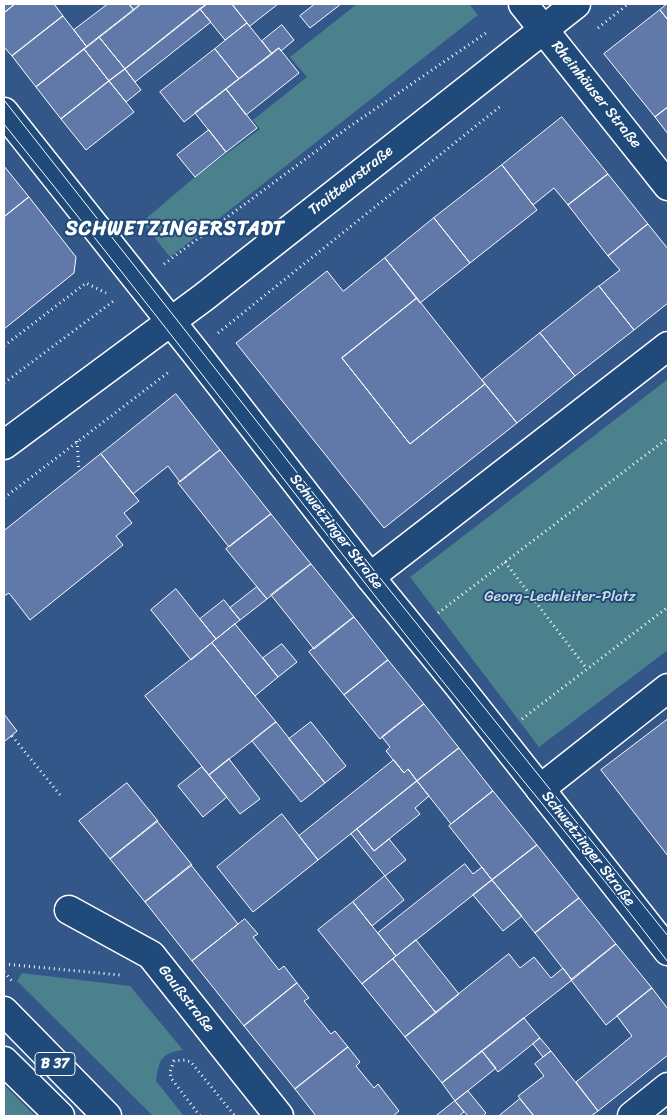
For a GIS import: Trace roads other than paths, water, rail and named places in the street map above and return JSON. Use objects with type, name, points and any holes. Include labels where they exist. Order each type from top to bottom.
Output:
[{"type":"street","name":"Traitteurstraße","points":[[4,445],[171,322],[576,4]]},
{"type":"street","name":"Rheinhäuser Straße","points":[[524,5],[668,186]]},
{"type":"street","name":"Schwetzinger Straße","points":[[4,112],[128,291],[171,322],[370,577],[668,951]]},
{"type":"street","points":[[370,577],[668,346]]},
{"type":"street","points":[[540,789],[668,688]]},
{"type":"street","name":"Gaußstraße","points":[[70,910],[151,955],[279,1116]]},
{"type":"street","name":"B 37","points":[[4,1011],[107,1116]]},
{"type":"street","name":"B 37","points":[[4,1061],[60,1116]]},
{"type":"street","points":[[632,1116],[668,1087]]},
{"type":"tram line","points":[[4,100],[376,573],[668,936]]},
{"type":"tram line","points":[[4,124],[409,639],[668,962]]},
{"type":"district","name":"SCHWETZINGERSTADT","points":[[175,230]]},
{"type":"park label","name":"Georg-Lechleiter-Platz","points":[[560,597]]}]
